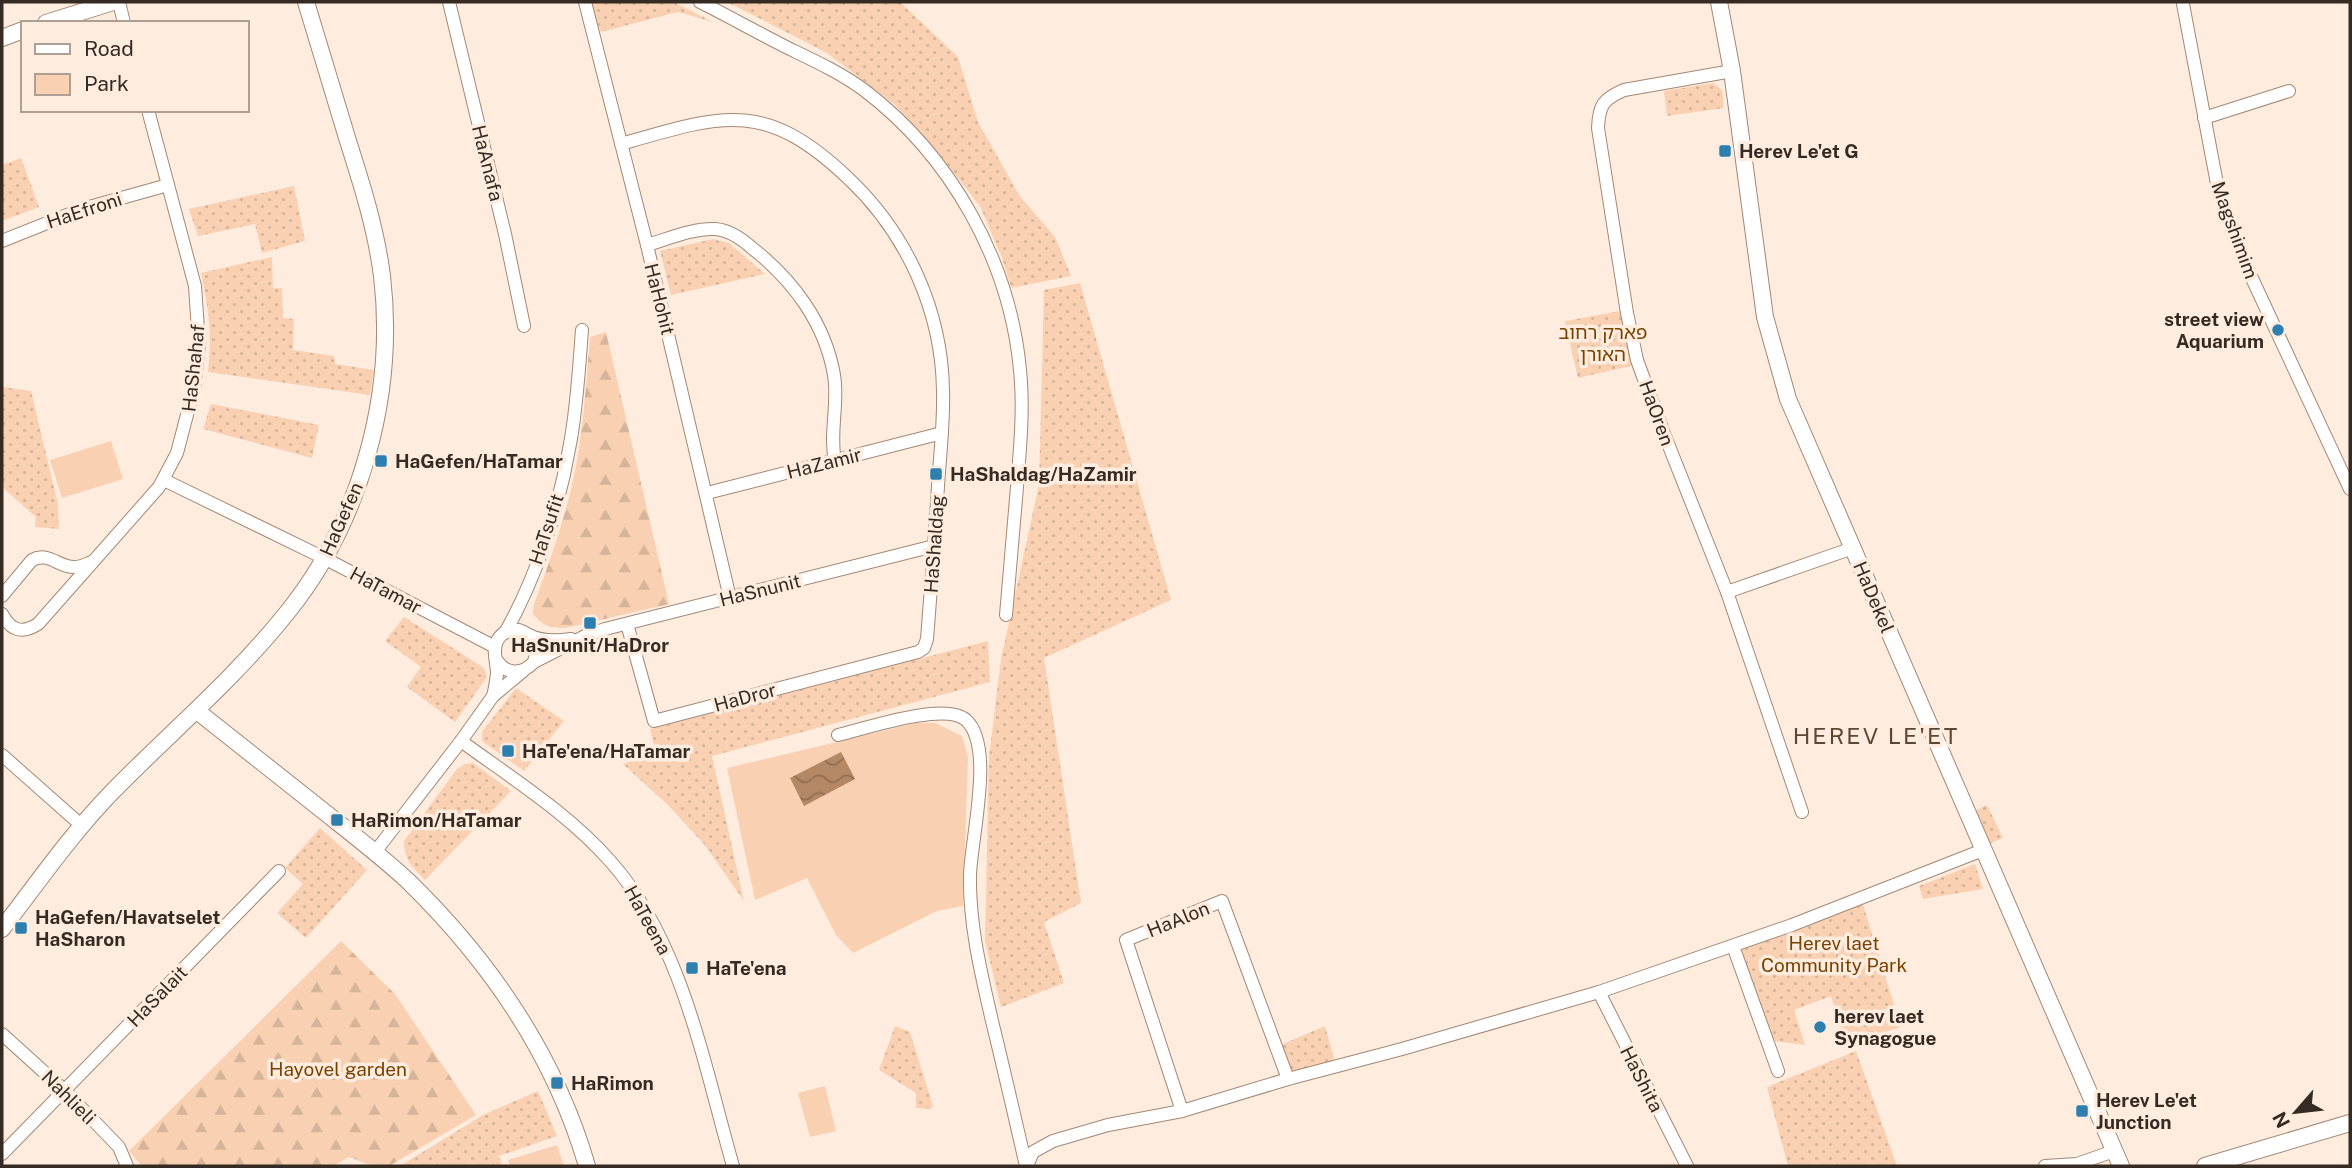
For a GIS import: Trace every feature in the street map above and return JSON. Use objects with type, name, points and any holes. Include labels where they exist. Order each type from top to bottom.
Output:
[{"type":"street","points":[[52,21],[113,2]]},
{"type":"street","points":[[119,2],[124,21]]},
{"type":"street","name":"HaGefen","points":[[2,929],[81,825],[197,711],[286,615],[324,558],[354,493],[373,430],[383,373],[384,303],[371,215],[306,2]]},
{"type":"street","name":"HaAnafa","points":[[449,2],[524,326]]},
{"type":"street","name":"HaHohit","points":[[585,2],[647,245],[730,598]]},
{"type":"street","points":[[700,2],[828,67],[891,112],[943,171],[966,204],[987,245],[1015,333],[1020,371],[1020,449],[1006,615]]},
{"type":"street","name":"HaDekel","points":[[1719,2],[1732,71],[1765,317],[1788,399],[2118,1159]]},
{"type":"street","name":"Magshimim","points":[[2183,4],[2218,189],[2230,225],[2255,286],[2350,489]]},
{"type":"street","points":[[2,38],[21,31]]},
{"type":"street","name":"HaOren","points":[[1732,71],[1624,90],[1608,97],[1599,111],[1598,128],[1637,360],[1727,592],[1802,812]]},
{"type":"street","points":[[2204,118],[2289,91]]},
{"type":"street","name":"HaShahaf","points":[[2,614],[12,627],[20,631],[29,630],[38,624],[153,496],[177,453],[189,415],[199,345],[195,286],[149,112]]},
{"type":"street","name":"HaShaldag","points":[[621,144],[709,120],[754,121],[776,127],[798,136],[838,168],[876,207],[894,231],[922,285],[931,311],[942,366],[942,433],[927,639]]},
{"type":"street","name":"HaEfroni","points":[[2,241],[82,209],[168,185]]},
{"type":"street","points":[[647,245],[705,229],[726,231],[771,262],[792,285],[807,305],[829,352],[836,399],[832,444],[835,461]]},
{"type":"street","name":"HaTsufit","points":[[505,633],[521,601],[543,544],[565,470],[582,330]]},
{"type":"street","name":"HaZamir","points":[[707,493],[942,433]]},
{"type":"street","name":"HaTamar","points":[[164,480],[324,558],[496,653]]},
{"type":"street","name":"HaSnunit","points":[[527,634],[537,639],[560,641],[586,636],[934,546]]},
{"type":"street","points":[[1727,592],[1853,548]]},
{"type":"street","points":[[2,596],[37,557],[45,556],[74,568],[95,561]]},
{"type":"street","name":"HaTsufit","points":[[521,601],[521,616],[527,634]]},
{"type":"street","name":"HaDror","points":[[627,624],[654,721],[918,652],[924,648],[927,639]]},
{"type":"street","points":[[375,852],[493,696],[534,662],[536,648],[527,634],[516,630],[500,637],[493,696]]},
{"type":"street","name":"HaSnunit","points":[[534,662],[586,636]]},
{"type":"street","points":[[496,653],[499,664],[509,671],[523,671]]},
{"type":"street","points":[[197,711],[375,852],[409,882],[463,939],[497,981],[547,1063],[587,1166]]},
{"type":"street","points":[[838,735],[936,712],[964,718],[978,741],[981,769],[972,841],[971,910],[983,981],[1027,1166]]},
{"type":"street","name":"HaTeena","points":[[461,741],[576,826],[610,860],[636,894],[660,936],[681,989],[733,1166]]},
{"type":"street","points":[[2,755],[81,825]]},
{"type":"street","points":[[1027,1166],[1033,1152],[1053,1141],[1108,1125],[1182,1111],[1599,992],[1800,923],[1983,850]]},
{"type":"street","name":"HaSalait","points":[[2,1154],[279,871]]},
{"type":"street","name":"HaAlon","points":[[1182,1111],[1126,940],[1222,901],[1288,1079]]},
{"type":"street","points":[[1733,946],[1778,1071]]},
{"type":"street","name":"HaShita","points":[[1599,992],[1687,1166]]},
{"type":"street","name":"Nahlieli","points":[[2,1034],[65,1091],[119,1147],[127,1166]]},
{"type":"street","points":[[2205,1166],[2350,1123]]},
{"type":"street","points":[[2045,1166],[2118,1159]]},
{"type":"green space","points":[[589,2],[674,2],[713,22],[678,12],[601,32]]},
{"type":"green space","points":[[727,2],[900,2],[958,57],[978,122],[1019,195],[1055,237],[1071,276],[1011,288],[1002,258],[980,206],[936,150],[894,104],[827,53]]},
{"type":"green space","points":[[1714,83],[1722,90],[1724,108],[1667,116],[1664,91]]},
{"type":"green space","points":[[21,158],[39,207],[2,221],[2,165]]},
{"type":"green space","points":[[294,186],[305,241],[262,253],[255,224],[198,236],[189,209]]},
{"type":"green space","points":[[713,239],[729,243],[765,274],[671,295],[660,251]]},
{"type":"green space","points":[[272,257],[273,288],[282,288],[283,318],[294,319],[293,350],[334,356],[335,364],[374,370],[370,395],[208,372],[209,322],[201,273]]},
{"type":"green space","points":[[1080,283],[1171,600],[1044,658],[1081,903],[1044,922],[1064,983],[1001,1007],[985,941],[989,757],[1001,659],[1039,485],[1044,290]]},
{"type":"green space","name":"פארק רחוב האורן","points":[[1626,310],[1639,364],[1578,378],[1565,321]]},
{"type":"green space","points":[[606,332],[669,604],[566,628],[551,627],[533,614],[534,604],[573,481],[582,427],[590,337]]},
{"type":"green space","points":[[2,387],[31,391],[58,504],[59,529],[35,527],[36,517],[2,487]]},
{"type":"green space","points":[[211,404],[319,425],[312,458],[203,429]]},
{"type":"green space","points":[[111,441],[123,479],[62,498],[50,460]]},
{"type":"green space","points":[[404,617],[484,668],[487,677],[455,722],[407,687],[421,667],[385,641]]},
{"type":"green space","points":[[988,641],[990,682],[712,756],[744,901],[704,844],[668,805],[623,764],[656,753],[650,729]]},
{"type":"green space","points":[[516,688],[564,721],[524,771],[482,741],[482,732]]},
{"type":"green space","points":[[916,723],[935,723],[962,736],[968,757],[963,906],[937,911],[853,953],[836,935],[807,878],[755,900],[727,768]]},
{"type":"green space","points":[[473,763],[511,791],[425,880],[410,863],[405,853],[404,841],[457,769]]},
{"type":"green space","points":[[1987,805],[2003,838],[1982,847],[1968,814]]},
{"type":"green space","points":[[320,828],[367,870],[306,938],[277,913],[303,884],[285,868]]},
{"type":"green space","points":[[1975,864],[1983,889],[1923,899],[1919,886]]},
{"type":"green space","name":"Herev laet Community Park","points":[[1861,898],[1901,1027],[1846,1044],[1831,996],[1794,1010],[1805,1045],[1767,1040],[1733,946]]},
{"type":"green space","name":"Hayovel garden","points":[[341,941],[395,994],[476,1115],[389,1166],[373,1166],[349,1157],[333,1166],[142,1166],[129,1151]]},
{"type":"green space","points":[[895,1026],[910,1032],[933,1106],[930,1109],[916,1108],[916,1093],[879,1070]]},
{"type":"green space","points":[[1325,1026],[1336,1066],[1288,1079],[1276,1047]]},
{"type":"green space","points":[[1856,1051],[1897,1166],[1788,1166],[1767,1087]]},
{"type":"green space","points":[[825,1086],[836,1131],[810,1137],[798,1093]]},
{"type":"green space","points":[[538,1091],[557,1136],[499,1156],[502,1166],[400,1166],[483,1115]]},
{"type":"green space","points":[[557,1145],[564,1166],[510,1166],[508,1160]]},
{"type":"water","points":[[841,752],[855,779],[804,806],[790,778]]},
{"type":"place","name":"Herev Le'et G","points":[[1725,151]]},
{"type":"place","name":"street view Aquarium","points":[[2278,330]]},
{"type":"place","name":"HaGefen/HaTamar","points":[[381,461]]},
{"type":"place","name":"HaShaldag/HaZamir","points":[[936,474]]},
{"type":"place","name":"HaSnunit/HaDror","points":[[590,623]]},
{"type":"place","name":"HaTe'ena/HaTamar","points":[[508,751]]},
{"type":"place","name":"HaRimon/HaTamar","points":[[337,820]]},
{"type":"place","name":"HaGefen/Havatselet HaSharon","points":[[21,928]]},
{"type":"place","name":"HaTe'ena","points":[[692,968]]},
{"type":"place","name":"herev laet Synagogue","points":[[1820,1027]]},
{"type":"place","name":"HaRimon","points":[[557,1083]]},
{"type":"place","name":"Herev Le'et Junction","points":[[2082,1111]]},
{"type":"district","name":"HEREV LE'ET","points":[[1876,735]]}]
